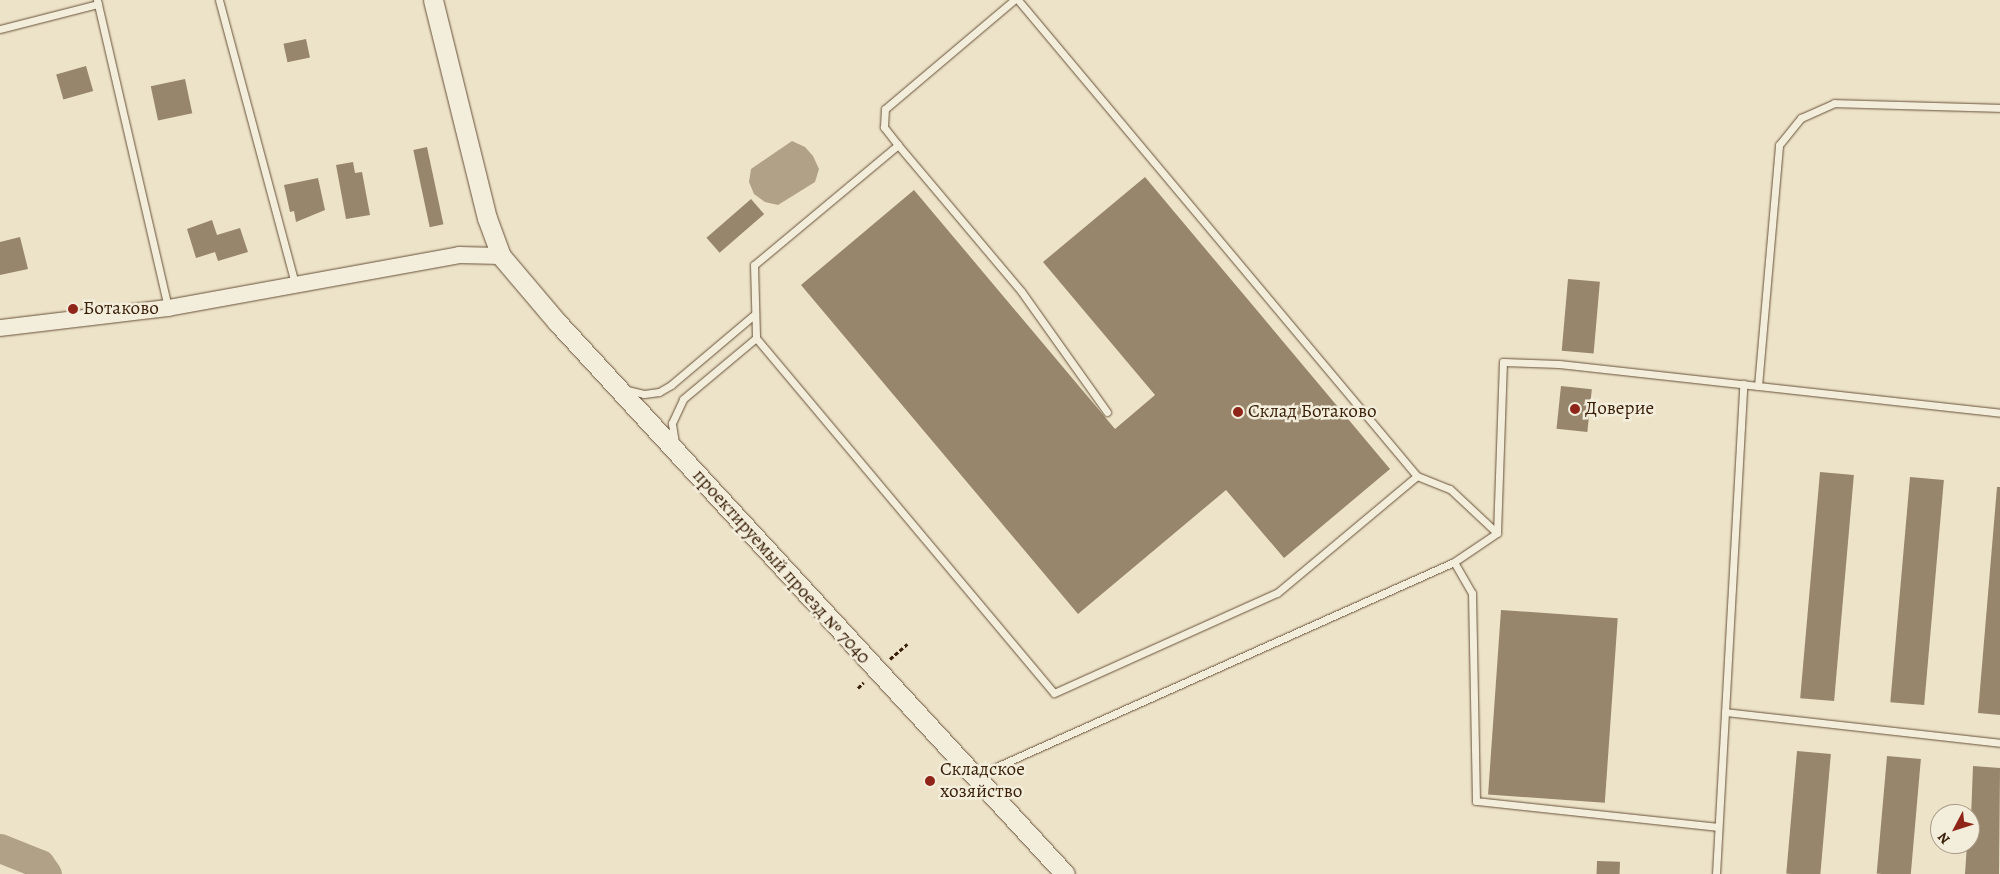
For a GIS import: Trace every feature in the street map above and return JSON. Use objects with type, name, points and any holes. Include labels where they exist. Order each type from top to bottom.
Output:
[{"type":"main road","points":[[433,0],[487,218],[500,256]]},
{"type":"main road","name":"проектируемый проезд № 7040","points":[[500,256],[610,381],[973,777],[1065,874]]},
{"type":"street","points":[[0,328],[168,308],[459,255],[500,256]]},
{"type":"lane","points":[[219,0],[295,284]]},
{"type":"lane","points":[[1107,412],[1021,292],[884,127],[885,109],[1016,0],[1416,476],[1450,489],[1497,533]]},
{"type":"lane","points":[[0,29],[97,2],[168,308]]},
{"type":"lane","points":[[1758,386],[1779,145],[1801,118],[1834,103],[2000,108]]},
{"type":"lane","points":[[898,145],[754,266],[756,338],[1054,693],[1277,593],[1416,476]]},
{"type":"lane","points":[[610,381],[631,392],[659,392],[755,314]]},
{"type":"lane","points":[[682,458],[673,440],[672,423],[683,399],[756,338]]},
{"type":"lane","points":[[1497,533],[1503,362],[1559,364],[2000,413]]},
{"type":"lane","points":[[1716,874],[1743,384]]},
{"type":"lane","points":[[973,777],[1454,562],[1497,533]]},
{"type":"lane","points":[[1454,562],[1472,593],[1476,801],[1718,827]]},
{"type":"lane","points":[[1725,712],[2000,742]]},
{"type":"path","points":[[889,660],[907,644]]},
{"type":"path","points":[[858,688],[864,682]]},
{"type":"shaded area","points":[[792,141],[805,147],[813,156],[819,169],[815,182],[778,205],[765,202],[754,194],[749,182],[751,169]]},
{"type":"building","points":[[306,39],[310,58],[287,62],[284,44]]},
{"type":"building","points":[[86,66],[93,91],[63,100],[56,75]]},
{"type":"building","points":[[185,79],[192,113],[158,121],[151,86]]},
{"type":"building","points":[[427,147],[443,224],[430,227],[413,150]]},
{"type":"building","points":[[353,162],[355,173],[362,172],[370,215],[346,219],[336,165]]},
{"type":"building","name":"Склад Ботаково","points":[[1145,177],[1390,469],[1284,558],[1226,490],[1078,614],[801,285],[914,190],[1115,429],[1155,395],[1043,262]]},
{"type":"building","points":[[318,178],[325,210],[296,222],[294,211],[290,212],[284,185]]},
{"type":"building","points":[[751,199],[764,214],[720,253],[706,238]]},
{"type":"building","points":[[212,220],[217,235],[240,228],[248,252],[218,261],[215,252],[196,258],[187,229]]},
{"type":"building","points":[[20,237],[28,269],[0,275],[0,242]]},
{"type":"building","points":[[1568,279],[1600,282],[1594,354],[1562,351]]},
{"type":"building","name":"Доверие","points":[[1561,386],[1592,389],[1587,432],[1557,429]]},
{"type":"building","points":[[1820,472],[1854,475],[1834,701],[1800,698]]},
{"type":"building","points":[[1910,477],[1944,480],[1924,705],[1890,702]]},
{"type":"building","points":[[1997,487],[2000,487],[2000,715],[1978,713]]},
{"type":"building","points":[[1501,610],[1618,618],[1605,803],[1488,795]]},
{"type":"building","points":[[1797,751],[1831,754],[1820,874],[1786,874]]},
{"type":"building","points":[[1887,756],[1921,759],[1911,874],[1877,874]]},
{"type":"building","points":[[1973,766],[2000,768],[1999,874],[1965,874],[1966,854],[1980,854],[1980,804],[1972,804]]},
{"type":"building","points":[[1597,861],[1620,862],[1620,874],[1597,874]]},
{"type":"waterway","points":[[0,848],[40,864],[47,874]]},
{"type":"place","name":"Ботаково","points":[[73,309]]},
{"type":"place","name":"Доверие","points":[[1575,409]]},
{"type":"place","name":"Склад Ботаково","points":[[1238,412]]},
{"type":"place","name":"Складское хозяйство","points":[[930,781]]}]
